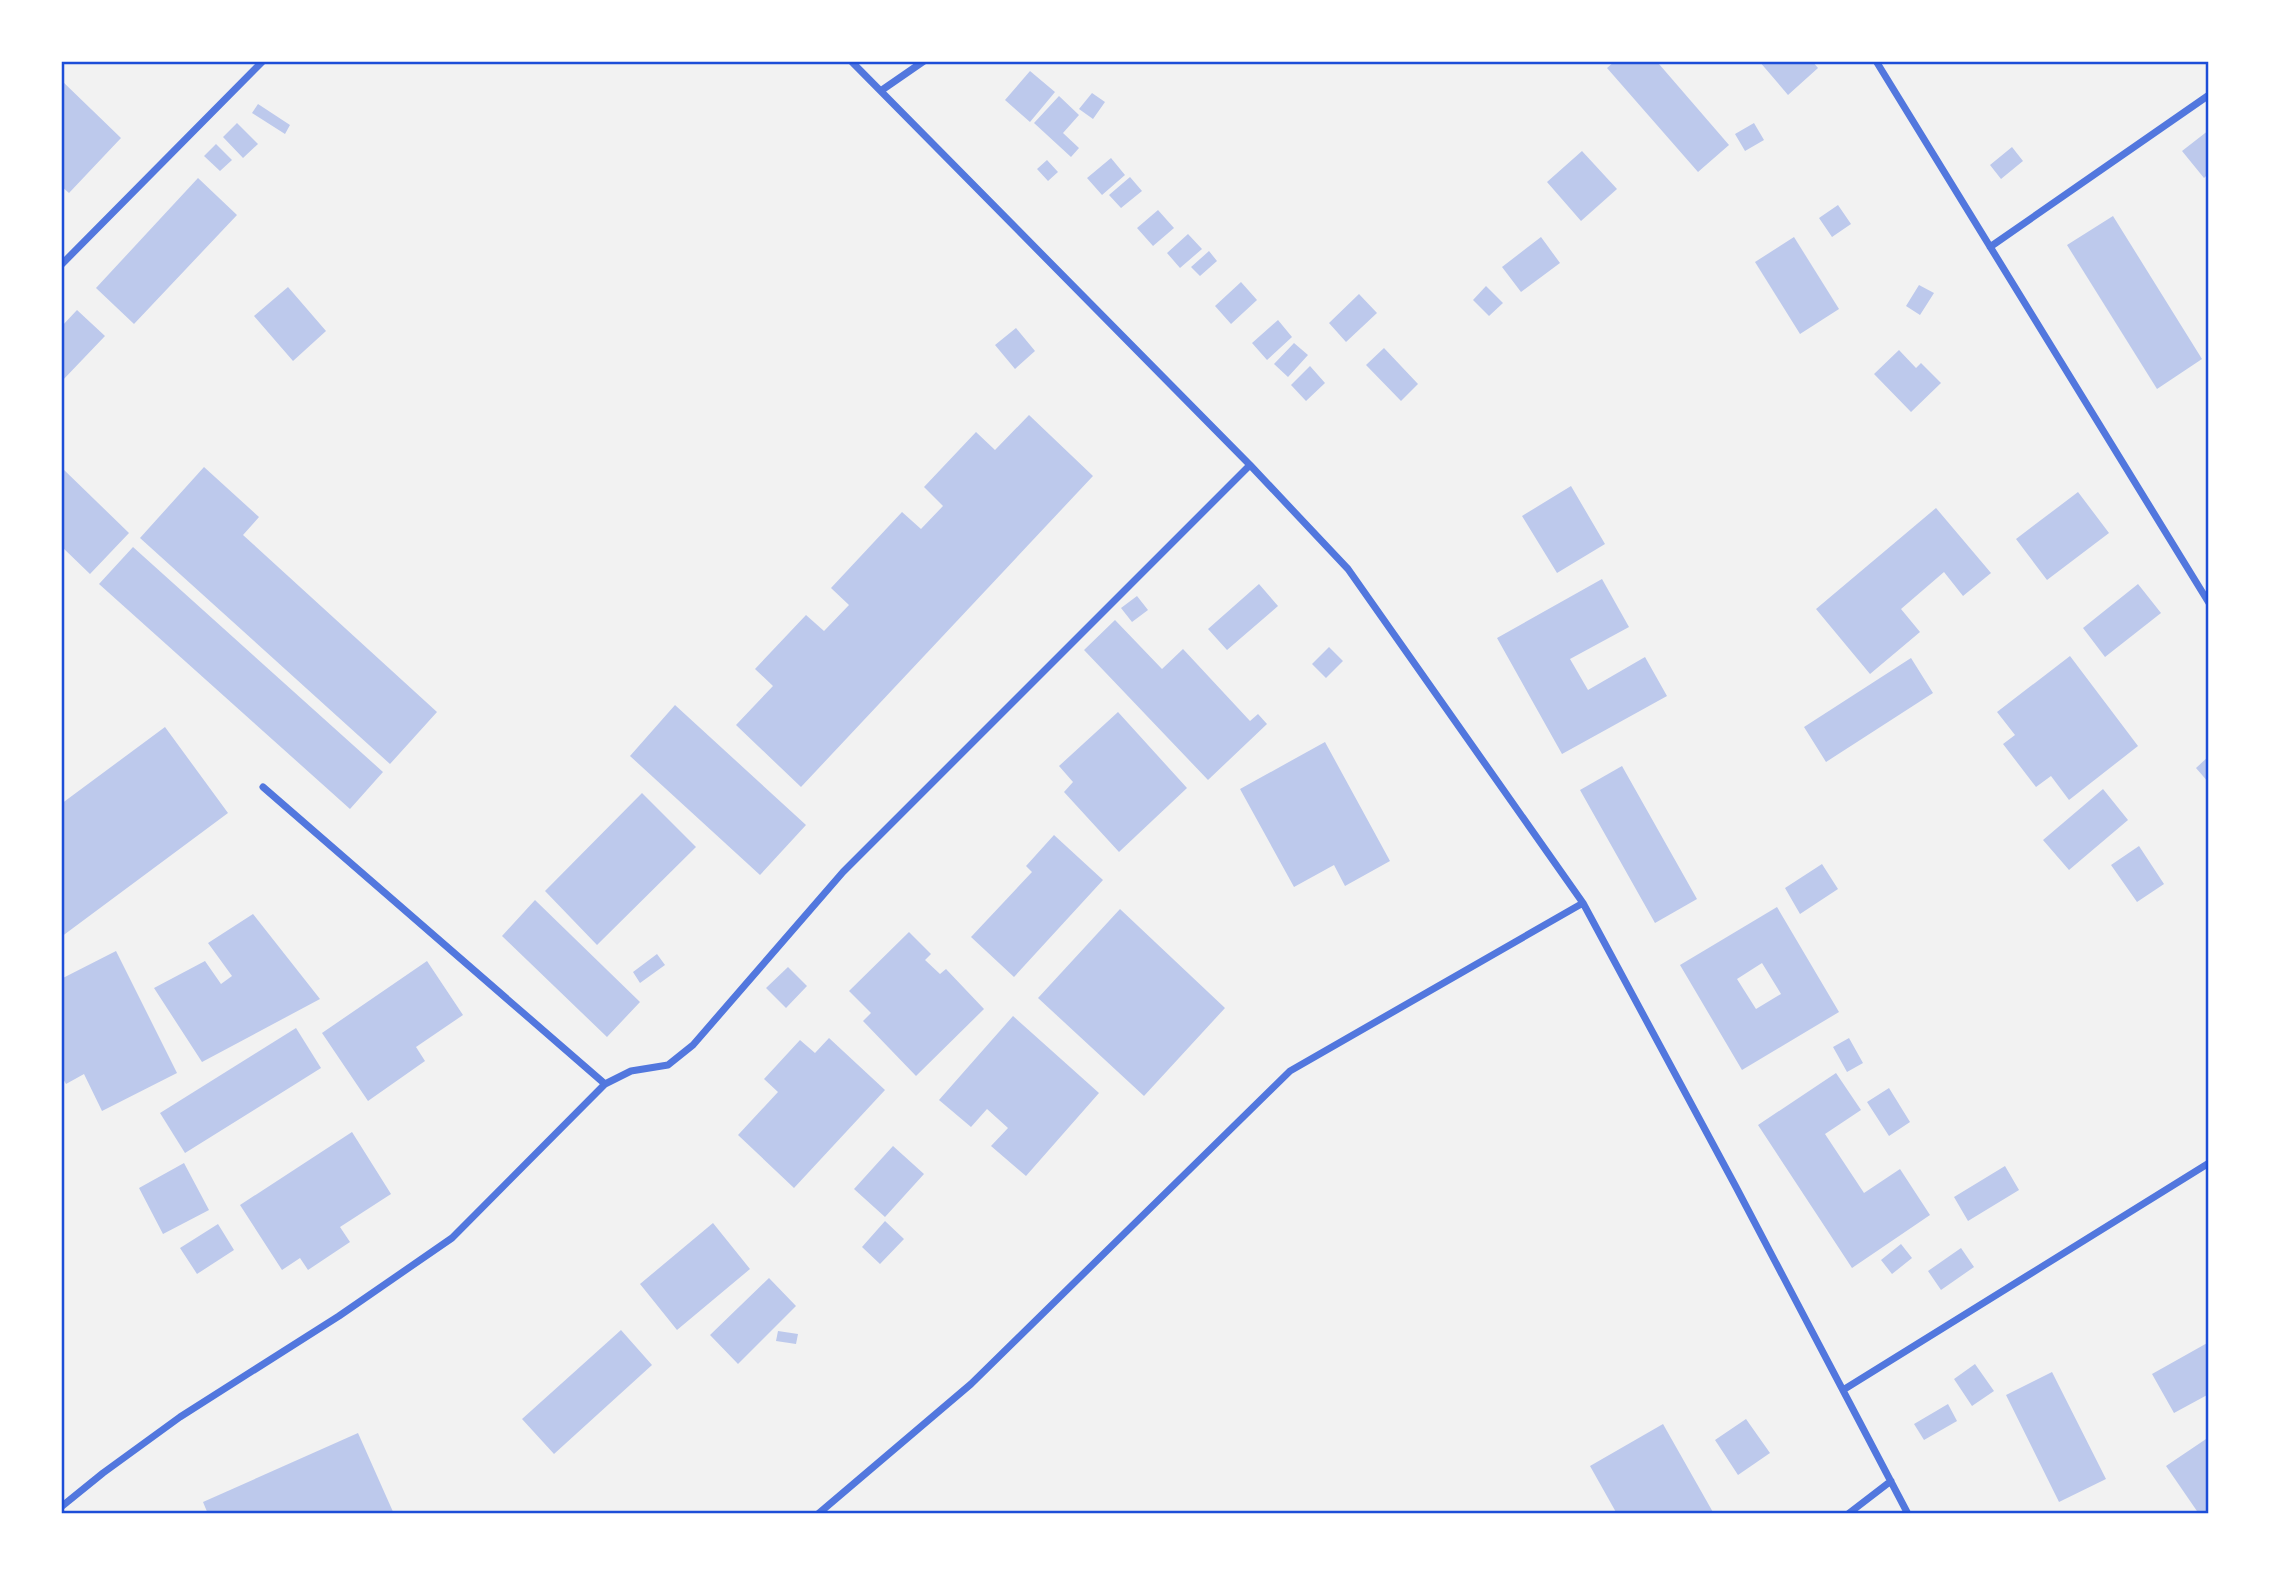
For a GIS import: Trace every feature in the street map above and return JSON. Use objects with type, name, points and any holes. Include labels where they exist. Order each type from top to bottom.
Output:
[{"type":"street","points":[[61,265],[263,61]]},
{"type":"street","points":[[851,61],[1348,569],[1583,903],[1908,1514]]},
{"type":"street","points":[[882,90],[924,61]]},
{"type":"street","points":[[1876,61],[2209,603]]},
{"type":"street","points":[[1990,247],[2209,95]]},
{"type":"street","points":[[61,1507],[180,1417],[339,1316],[452,1238],[605,1084],[631,1071],[668,1065],[693,1045],[843,872],[1250,466]]},
{"type":"street","points":[[263,787],[605,1084]]},
{"type":"street","points":[[818,1514],[971,1384],[1290,1072],[1583,903]]},
{"type":"street","points":[[1843,1390],[2209,1163]]},
{"type":"street","points":[[1848,1514],[1891,1481]]},
{"type":"building","points":[[1615,61],[1662,61],[1659,64],[1729,145],[1698,172],[1607,68]]},
{"type":"building","points":[[1759,61],[1812,61],[1818,68],[1788,95]]},
{"type":"building","points":[[1030,71],[1055,92],[1030,122],[1005,100]]},
{"type":"building","points":[[61,80],[121,138],[69,193],[61,186]]},
{"type":"building","points":[[1092,93],[1105,102],[1093,119],[1079,109]]},
{"type":"building","points":[[1059,96],[1079,115],[1063,133],[1079,148],[1071,157],[1034,123]]},
{"type":"building","points":[[258,104],[290,125],[285,134],[252,113]]},
{"type":"building","points":[[237,123],[258,144],[243,158],[223,137]]},
{"type":"building","points":[[1754,123],[1764,140],[1745,151],[1735,134]]},
{"type":"building","points":[[2209,130],[2209,173],[2204,178],[2182,151]]},
{"type":"building","points":[[216,144],[232,160],[220,171],[204,156]]},
{"type":"building","points":[[2012,147],[2023,161],[2001,179],[1990,165]]},
{"type":"building","points":[[1582,151],[1617,189],[1581,221],[1547,182]]},
{"type":"building","points":[[1111,158],[1125,175],[1102,195],[1087,178]]},
{"type":"building","points":[[1047,160],[1058,172],[1048,181],[1037,169]]},
{"type":"building","points":[[1130,177],[1142,191],[1121,208],[1109,195]]},
{"type":"building","points":[[198,178],[237,215],[134,324],[96,288]]},
{"type":"building","points":[[1838,205],[1851,224],[1832,237],[1819,218]]},
{"type":"building","points":[[1158,210],[1174,228],[1153,246],[1137,228]]},
{"type":"building","points":[[2113,216],[2202,359],[2157,389],[2067,245]]},
{"type":"building","points":[[1188,234],[1202,249],[1180,268],[1167,253]]},
{"type":"building","points":[[1541,237],[1560,263],[1521,292],[1502,267]]},
{"type":"building","points":[[1794,237],[1839,309],[1800,334],[1755,262]]},
{"type":"building","points":[[1209,251],[1217,261],[1200,276],[1191,267]]},
{"type":"building","points":[[1241,282],[1257,300],[1231,324],[1215,306]]},
{"type":"building","points":[[1919,285],[1934,293],[1920,315],[1906,306]]},
{"type":"building","points":[[1486,286],[1503,303],[1489,316],[1473,300]]},
{"type":"building","points":[[288,287],[326,331],[293,361],[254,316]]},
{"type":"building","points":[[1359,294],[1377,313],[1346,342],[1329,323]]},
{"type":"building","points":[[77,310],[105,336],[61,382],[61,327]]},
{"type":"building","points":[[1278,320],[1292,337],[1267,360],[1252,343]]},
{"type":"building","points":[[1016,328],[1035,351],[1015,369],[995,345]]},
{"type":"building","points":[[1294,343],[1308,355],[1288,377],[1274,364]]},
{"type":"building","points":[[1384,348],[1418,384],[1401,401],[1366,365]]},
{"type":"building","points":[[1899,350],[1916,368],[1921,363],[1941,383],[1911,412],[1874,374]]},
{"type":"building","points":[[1310,366],[1325,383],[1306,401],[1291,385]]},
{"type":"building","points":[[1029,415],[1093,476],[801,787],[736,725],[773,686],[755,669],[806,615],[824,631],[849,605],[831,588],[902,512],[921,529],[943,506],[924,487],[976,432],[995,450]]},
{"type":"building","points":[[61,467],[129,533],[90,574],[61,546]]},
{"type":"building","points":[[204,467],[259,517],[243,535],[437,712],[390,764],[140,538]]},
{"type":"building","points":[[1571,486],[1605,544],[1557,573],[1522,516]]},
{"type":"building","points":[[2078,492],[2109,533],[2047,580],[2016,539]]},
{"type":"building","points":[[1936,508],[1991,573],[1963,596],[1944,572],[1901,609],[1920,632],[1870,674],[1816,609]]},
{"type":"building","points":[[133,547],[383,772],[350,809],[99,584]]},
{"type":"building","points":[[1602,579],[1629,627],[1570,659],[1588,690],[1645,657],[1667,696],[1562,754],[1497,638]]},
{"type":"building","points":[[1259,584],[1278,606],[1227,650],[1208,629]]},
{"type":"building","points":[[2138,584],[2161,613],[2105,657],[2083,628]]},
{"type":"building","points":[[1137,596],[1148,610],[1132,622],[1121,608]]},
{"type":"building","points":[[1115,620],[1162,669],[1183,649],[1250,721],[1258,714],[1267,724],[1208,780],[1084,650]]},
{"type":"building","points":[[1329,647],[1343,661],[1326,678],[1312,664]]},
{"type":"building","points":[[2070,656],[2138,746],[2069,800],[2051,776],[2036,787],[2003,744],[2015,735],[1997,712]]},
{"type":"building","points":[[1911,658],[1933,693],[1826,762],[1804,727]]},
{"type":"building","points":[[675,705],[806,825],[760,875],[630,756]]},
{"type":"building","points":[[1118,712],[1187,788],[1119,852],[1064,792],[1073,782],[1059,766]]},
{"type":"building","points":[[165,727],[228,813],[61,937],[61,804]]},
{"type":"building","points":[[1325,742],[1390,861],[1345,886],[1334,865],[1294,887],[1240,789]]},
{"type":"building","points":[[2209,756],[2209,783],[2196,768]]},
{"type":"building","points":[[1622,766],[1697,899],[1655,923],[1580,790]]},
{"type":"building","points":[[2103,789],[2128,820],[2069,870],[2043,840]]},
{"type":"building","points":[[642,793],[696,847],[597,945],[545,891]]},
{"type":"building","points":[[1054,835],[1103,880],[1014,977],[971,937],[1032,872],[1026,866]]},
{"type":"building","points":[[2139,846],[2164,884],[2137,902],[2111,865]]},
{"type":"building","points":[[1822,864],[1838,889],[1800,914],[1785,888]]},
{"type":"building","points":[[535,900],[640,1002],[607,1037],[502,936]]},
{"type":"building","points":[[1777,907],[1839,1012],[1742,1070],[1680,965]],"holes":[[[1762,963],[1781,994],[1756,1009],[1737,979]]]},
{"type":"building","points":[[1120,909],[1225,1008],[1144,1096],[1038,998]]},
{"type":"building","points":[[253,914],[320,999],[202,1062],[154,988],[205,961],[221,984],[232,976],[208,943]]},
{"type":"building","points":[[909,932],[931,954],[925,960],[940,974],[946,969],[984,1009],[916,1076],[863,1021],[871,1013],[849,991]]},
{"type":"building","points":[[116,951],[177,1073],[102,1111],[84,1074],[66,1084],[61,1075],[61,979]]},
{"type":"building","points":[[657,954],[665,965],[640,983],[633,972]]},
{"type":"building","points":[[427,961],[463,1015],[416,1047],[425,1061],[368,1101],[322,1033]]},
{"type":"building","points":[[788,967],[807,986],[786,1008],[766,988]]},
{"type":"building","points":[[1013,1016],[1099,1093],[1026,1176],[991,1146],[1008,1128],[987,1109],[971,1127],[939,1100]]},
{"type":"building","points":[[296,1028],[321,1068],[185,1153],[160,1113]]},
{"type":"building","points":[[829,1038],[885,1090],[794,1188],[738,1135],[778,1092],[764,1079],[800,1040],[815,1053]]},
{"type":"building","points":[[1849,1038],[1863,1063],[1847,1072],[1833,1047]]},
{"type":"building","points":[[1836,1073],[1861,1110],[1825,1134],[1864,1193],[1900,1169],[1930,1215],[1852,1268],[1758,1125]]},
{"type":"building","points":[[1889,1088],[1910,1122],[1889,1136],[1867,1102]]},
{"type":"building","points":[[352,1132],[391,1194],[340,1227],[350,1242],[308,1270],[300,1258],[282,1270],[240,1205]]},
{"type":"building","points":[[893,1146],[924,1174],[885,1217],[854,1189]]},
{"type":"building","points":[[184,1163],[209,1210],[163,1234],[139,1188]]},
{"type":"building","points":[[2005,1166],[2019,1190],[1968,1221],[1954,1197]]},
{"type":"building","points":[[885,1221],[904,1239],[880,1264],[862,1247]]},
{"type":"building","points":[[713,1223],[750,1269],[677,1330],[640,1284]]},
{"type":"building","points":[[218,1224],[234,1250],[197,1274],[180,1248]]},
{"type":"building","points":[[1901,1244],[1912,1258],[1892,1274],[1881,1260]]},
{"type":"building","points":[[1961,1248],[1974,1267],[1941,1290],[1928,1271]]},
{"type":"building","points":[[769,1278],[796,1306],[738,1364],[710,1335]]},
{"type":"building","points":[[621,1330],[652,1365],[554,1454],[522,1419]]},
{"type":"building","points":[[778,1331],[798,1334],[796,1344],[776,1341]]},
{"type":"building","points":[[2209,1342],[2209,1394],[2174,1413],[2152,1374]]},
{"type":"building","points":[[1975,1364],[1994,1391],[1972,1406],[1954,1379]]},
{"type":"building","points":[[2052,1372],[2106,1479],[2059,1502],[2006,1395]]},
{"type":"building","points":[[1948,1404],[1957,1421],[1924,1440],[1914,1424]]},
{"type":"building","points":[[1746,1419],[1770,1453],[1738,1475],[1715,1440]]},
{"type":"building","points":[[1663,1424],[1714,1514],[1617,1514],[1590,1466]]},
{"type":"building","points":[[358,1433],[394,1514],[208,1514],[203,1502]]},
{"type":"building","points":[[2209,1437],[2209,1514],[2199,1514],[2166,1466]]}]
